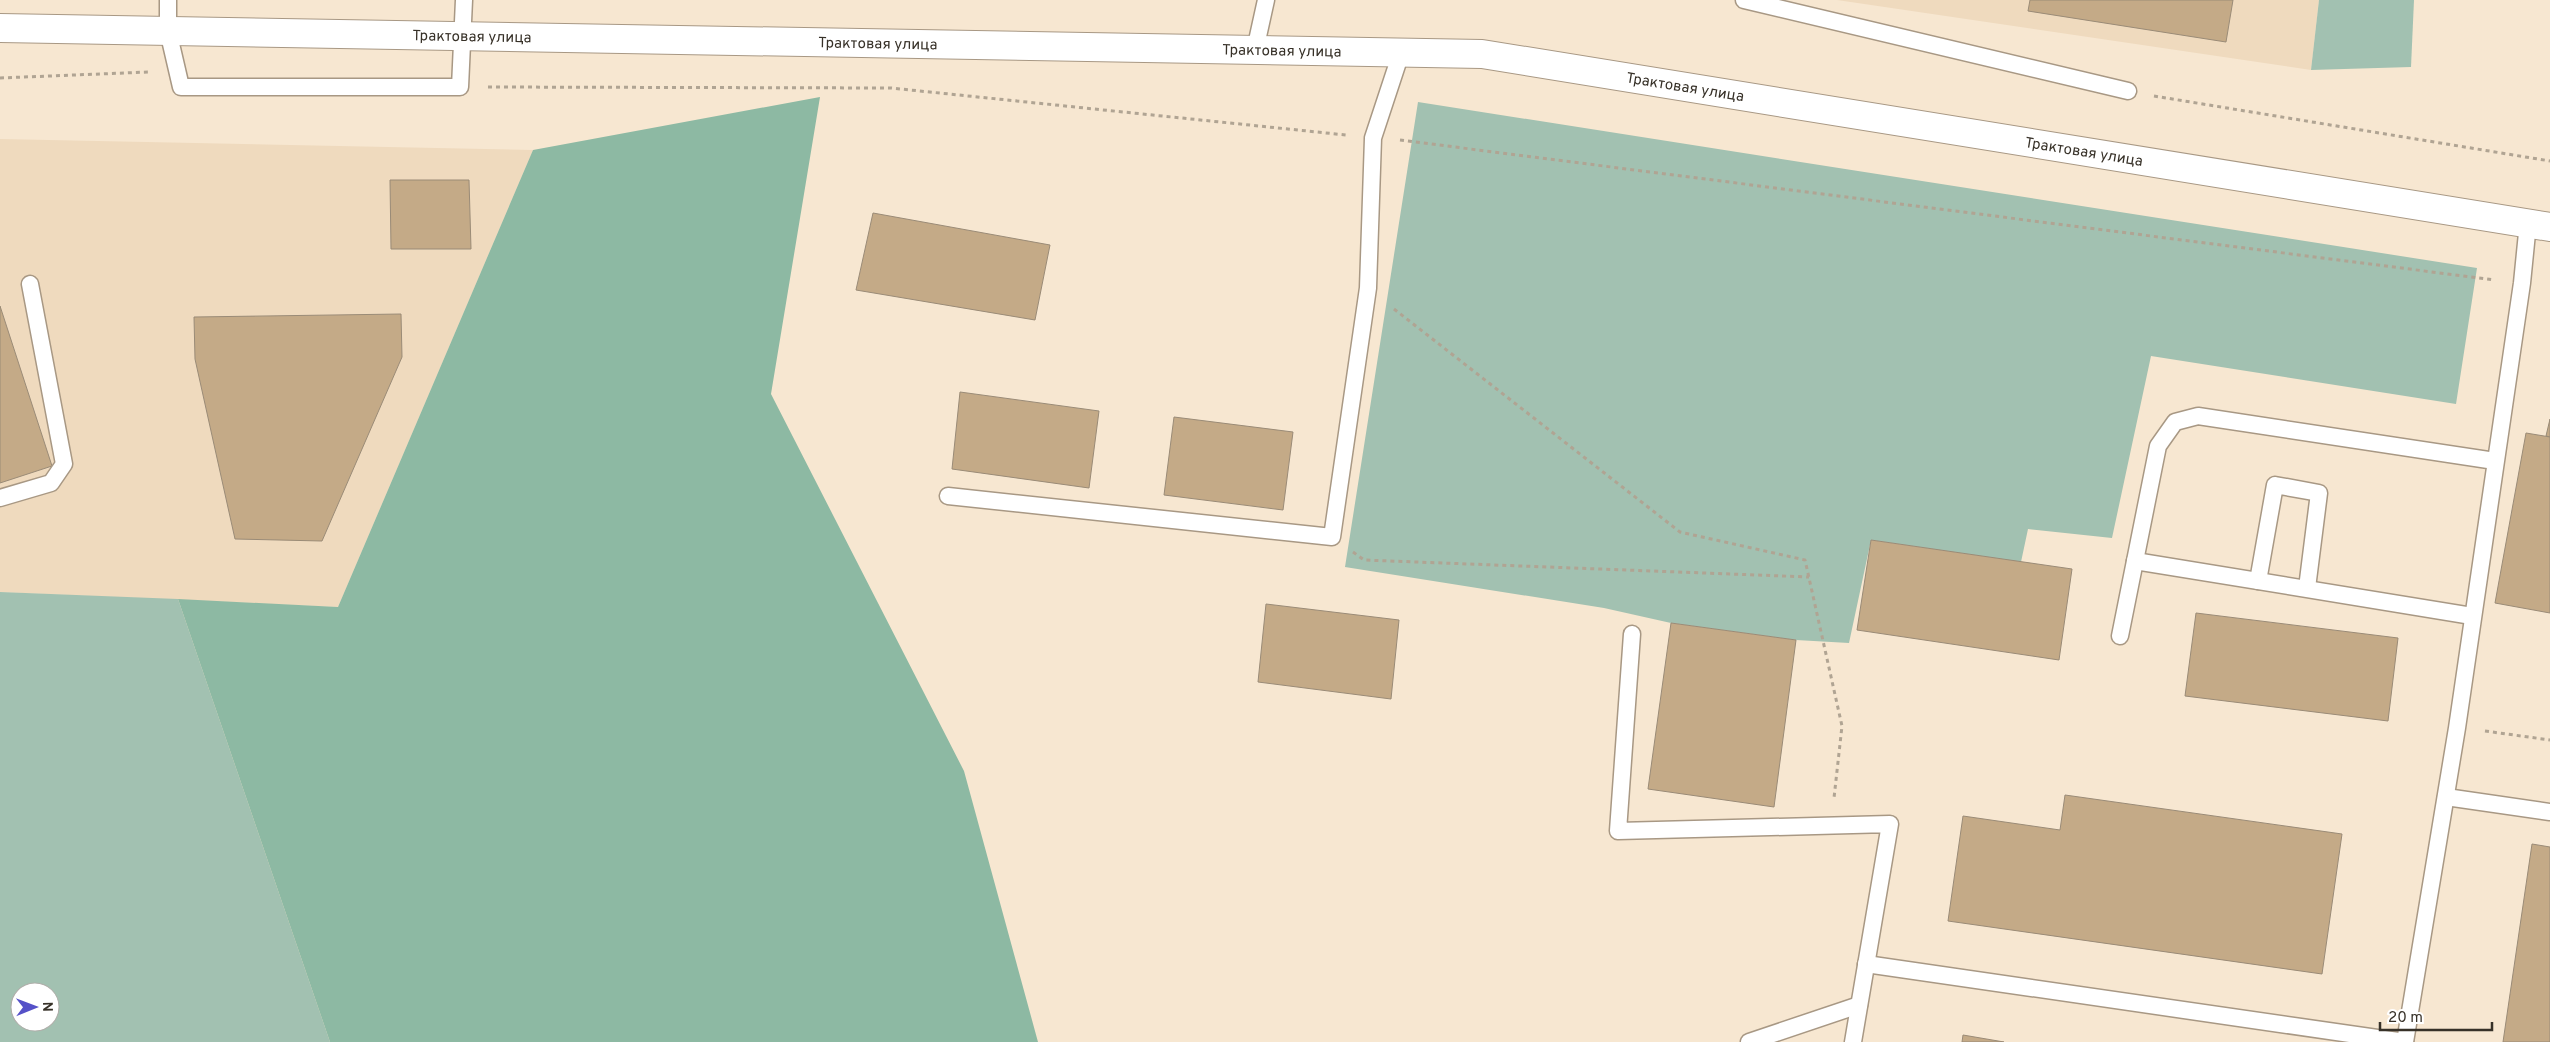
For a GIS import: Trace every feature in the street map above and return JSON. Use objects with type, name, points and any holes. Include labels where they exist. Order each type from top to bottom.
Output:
[{"type":"street","name":"Трактовая улица","points":[[0,28],[1482,54],[2539,225]]},
{"type":"lane","points":[[168,0],[168,31],[181,87],[460,86],[464,0]]},
{"type":"lane","points":[[1255,50],[1266,0]]},
{"type":"lane","points":[[1744,0],[2128,91]]},
{"type":"lane","points":[[948,496],[1332,537],[1368,288],[1373,138],[1401,53]]},
{"type":"lane","points":[[1866,964],[2405,1042],[2457,728],[2522,284],[2539,225]]},
{"type":"lane","points":[[0,498],[51,483],[64,464],[30,284]]},
{"type":"lane","points":[[2120,636],[2158,446],[2175,422],[2198,416],[2495,461]]},
{"type":"lane","points":[[2258,581],[2276,485],[2319,492],[2307,588]]},
{"type":"lane","points":[[2135,561],[2472,616]]},
{"type":"lane","points":[[1632,634],[1618,831],[1890,824],[1853,1042]]},
{"type":"lane","points":[[2446,797],[2550,812]]},
{"type":"lane","points":[[1749,1042],[1859,1005]]},
{"type":"path","points":[[0,78],[177,70]]},
{"type":"path","points":[[460,86],[891,88],[1464,147],[2522,284]]},
{"type":"path","points":[[2128,91],[2550,161]]},
{"type":"path","points":[[1368,288],[1680,532],[1805,560],[1842,726],[1831,826]]},
{"type":"path","points":[[1332,537],[1364,560],[1809,577]]},
{"type":"path","points":[[2457,728],[2550,740]]},
{"type":"shaded area","points":[[1837,0],[2319,0],[2311,70]]},
{"type":"shaded area","points":[[0,139],[533,150],[338,607],[0,592]]},
{"type":"green space","points":[[2319,0],[2414,0],[2411,67],[2311,70]]},
{"type":"green space","points":[[820,97],[771,394],[964,771],[1038,1042],[330,1042],[178,599],[338,607],[533,150]]},
{"type":"green space","points":[[1418,102],[2477,268],[2456,404],[2151,356],[2112,538],[2028,529],[2021,562],[1871,540],[1849,643],[1796,640],[1671,623],[1604,608],[1345,567]]},
{"type":"green space","points":[[0,592],[178,599],[330,1042],[0,1042]]},
{"type":"building","points":[[2030,0],[2233,0],[2226,42],[2028,11]]},
{"type":"building","points":[[390,180],[469,180],[471,249],[391,249]]},
{"type":"building","points":[[873,213],[1050,245],[1035,320],[856,290]]},
{"type":"building","points":[[0,306],[52,466],[0,483]]},
{"type":"building","points":[[401,314],[402,357],[322,541],[235,539],[195,359],[194,317]]},
{"type":"building","points":[[960,392],[1099,411],[1089,488],[952,469]]},
{"type":"building","points":[[1174,417],[1293,432],[1283,510],[1164,495]]},
{"type":"building","points":[[2550,419],[2550,437],[2546,436]]},
{"type":"building","points":[[2526,433],[2550,437],[2550,613],[2495,603]]},
{"type":"building","points":[[1871,540],[2072,569],[2059,660],[1857,630]]},
{"type":"building","points":[[1266,604],[1399,620],[1391,699],[1258,682]]},
{"type":"building","points":[[2196,613],[2398,638],[2388,721],[2185,696]]},
{"type":"building","points":[[1671,623],[1796,640],[1774,807],[1648,789]]},
{"type":"building","points":[[2065,795],[2342,834],[2322,974],[1948,921],[1963,816],[2060,830]]},
{"type":"building","points":[[2532,844],[2550,847],[2550,1042],[2503,1042]]},
{"type":"building","points":[[1963,1035],[2004,1042],[1962,1042]]}]
